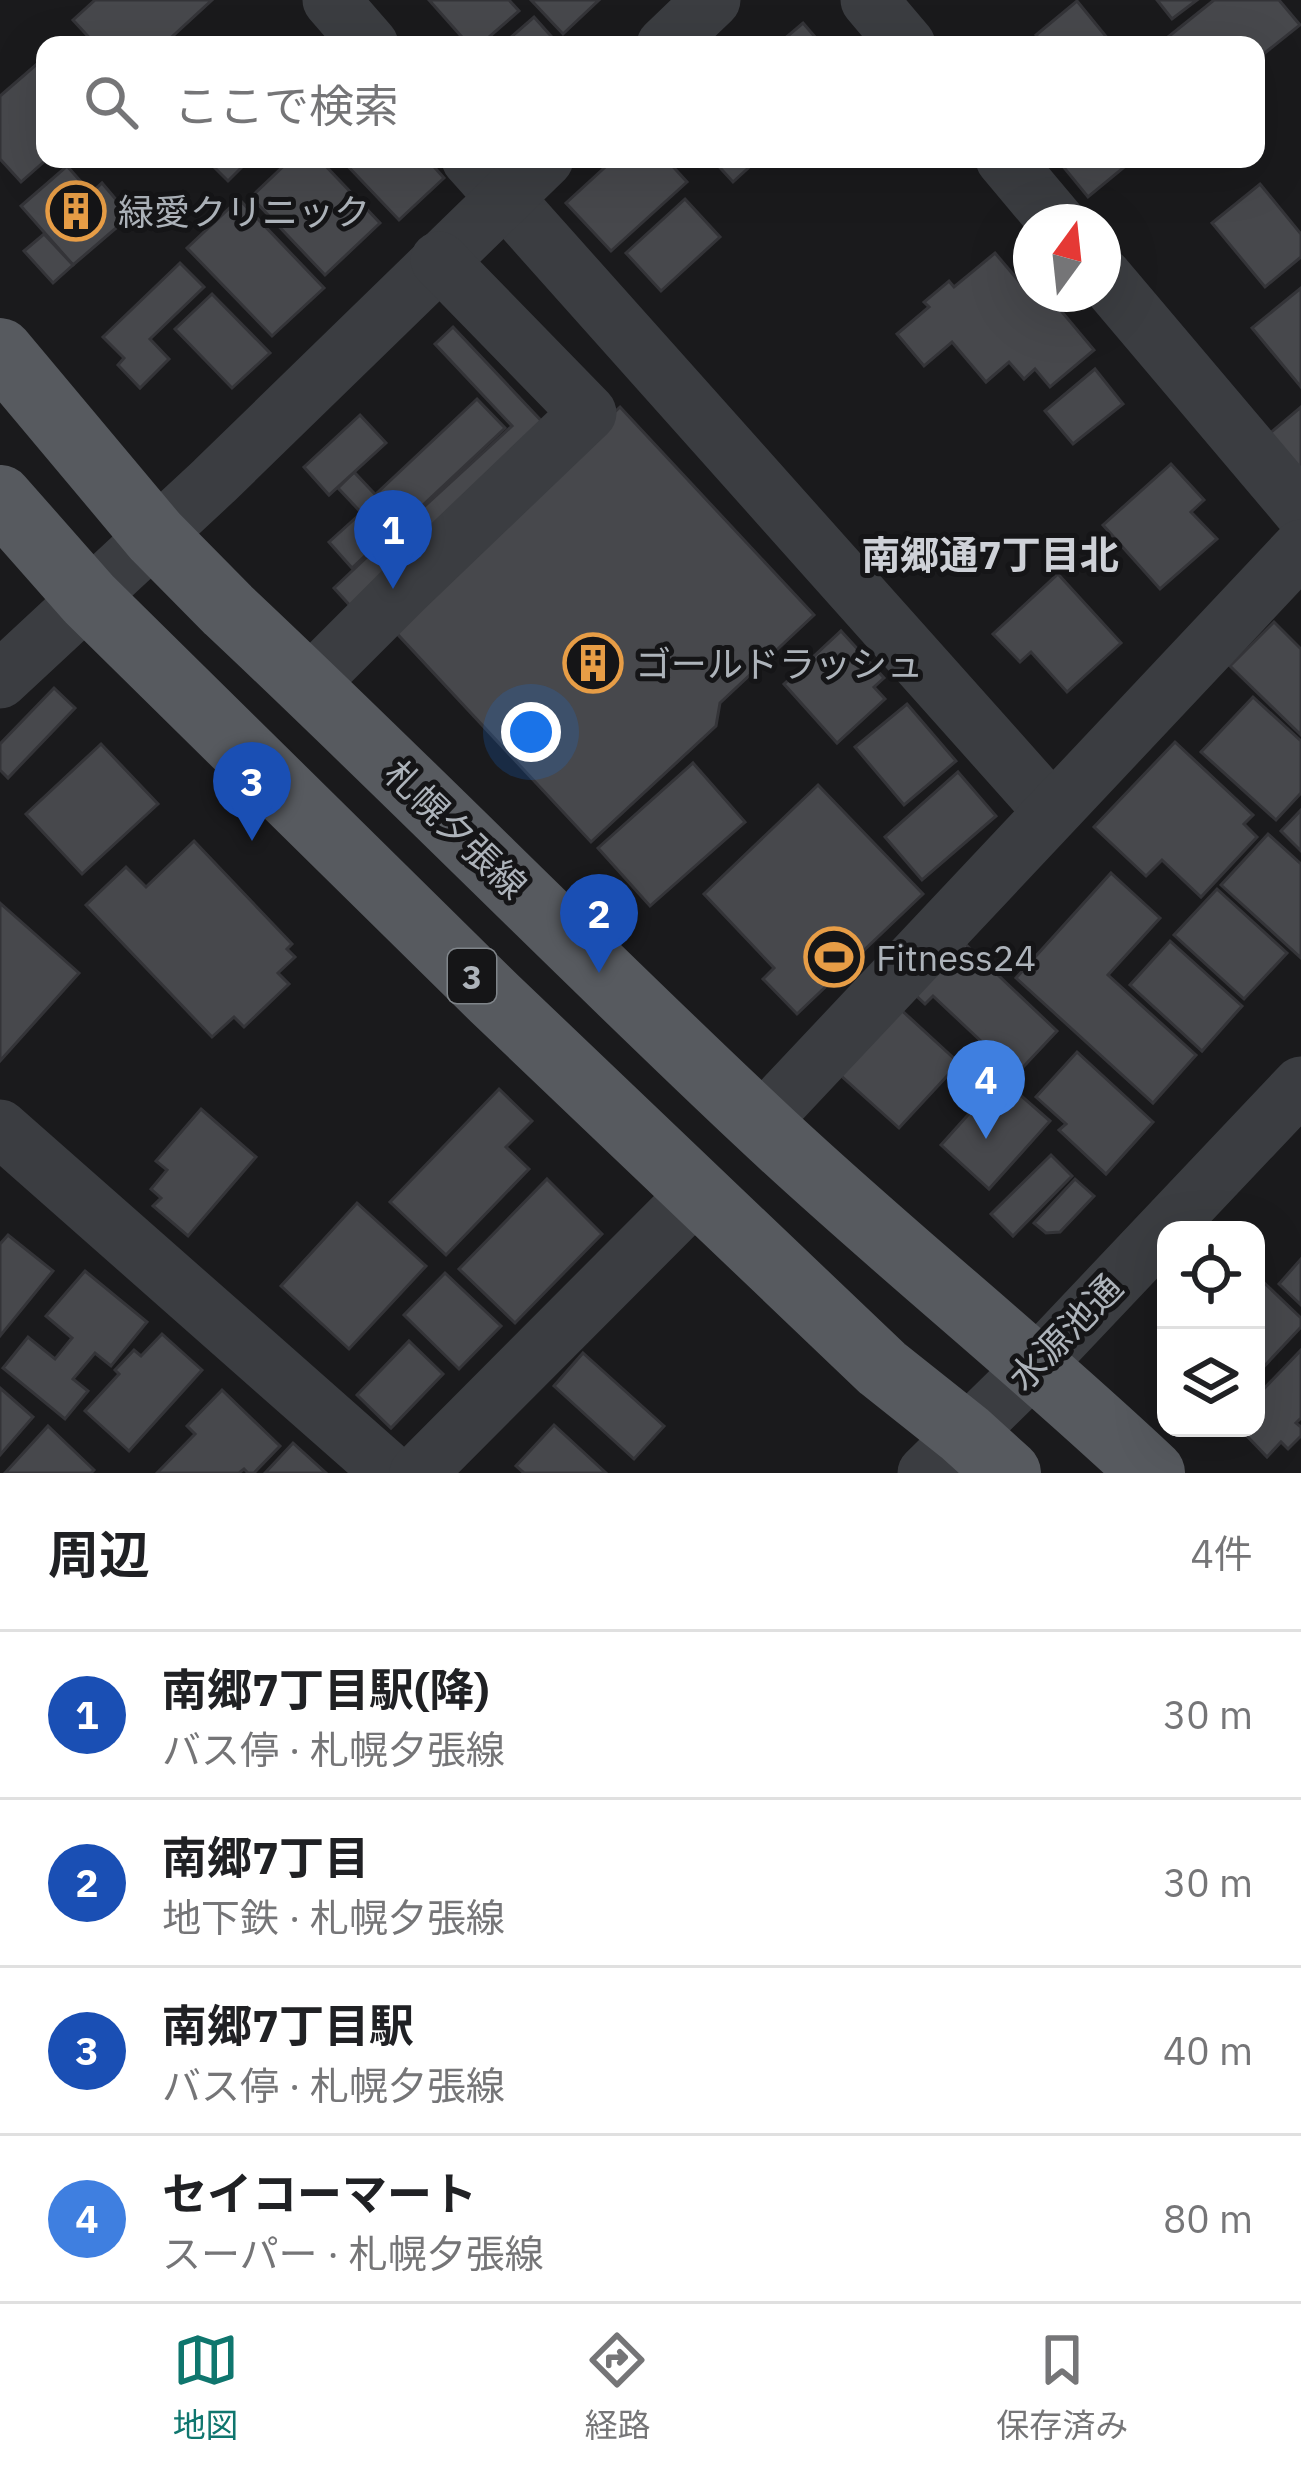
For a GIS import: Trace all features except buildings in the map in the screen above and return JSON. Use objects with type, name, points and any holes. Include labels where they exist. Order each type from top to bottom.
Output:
[{"type":"main road","name":"札幌夕張線","points":[[0,351],[155,536],[228,610],[760,1123],[1152,1473]]},
{"type":"main road","name":"3","points":[[0,498],[89,599],[494,998],[882,1368],[966,1460]]},
{"type":"street","points":[[332,0],[362,36]]},
{"type":"street","points":[[674,36],[712,0]]},
{"type":"street","points":[[869,0],[899,36]]},
{"type":"street","points":[[0,680],[440,260],[487,179],[519,168]]},
{"type":"street","points":[[1012,168],[1042,204]]},
{"type":"street","points":[[487,179],[1052,811]]},
{"type":"street","points":[[308,685],[587,413],[440,260]]},
{"type":"street","points":[[1121,297],[1301,510]]},
{"type":"street","points":[[760,1123],[1301,548]]},
{"type":"street","name":"水源池通","points":[[966,1460],[1036,1365],[1301,1085]]},
{"type":"street","points":[[0,1128],[391,1473]]},
{"type":"street","points":[[418,1473],[698,1192]]},
{"type":"place","name":"緑愛クリニック","points":[[76,211]]},
{"type":"place","name":"南郷7丁目駅(降)","points":[[393,589]]},
{"type":"place","name":"ゴールドラッシュ","points":[[593,663]]},
{"type":"place","name":"南郷7丁目駅","points":[[252,841]]},
{"type":"place","name":"Fitness24","points":[[834,957]]},
{"type":"place","name":"南郷7丁目","points":[[599,973]]},
{"type":"place","name":"セイコーマート","points":[[986,1139]]},
{"type":"district","name":"南郷通7丁目北","points":[[990,554]]}]
